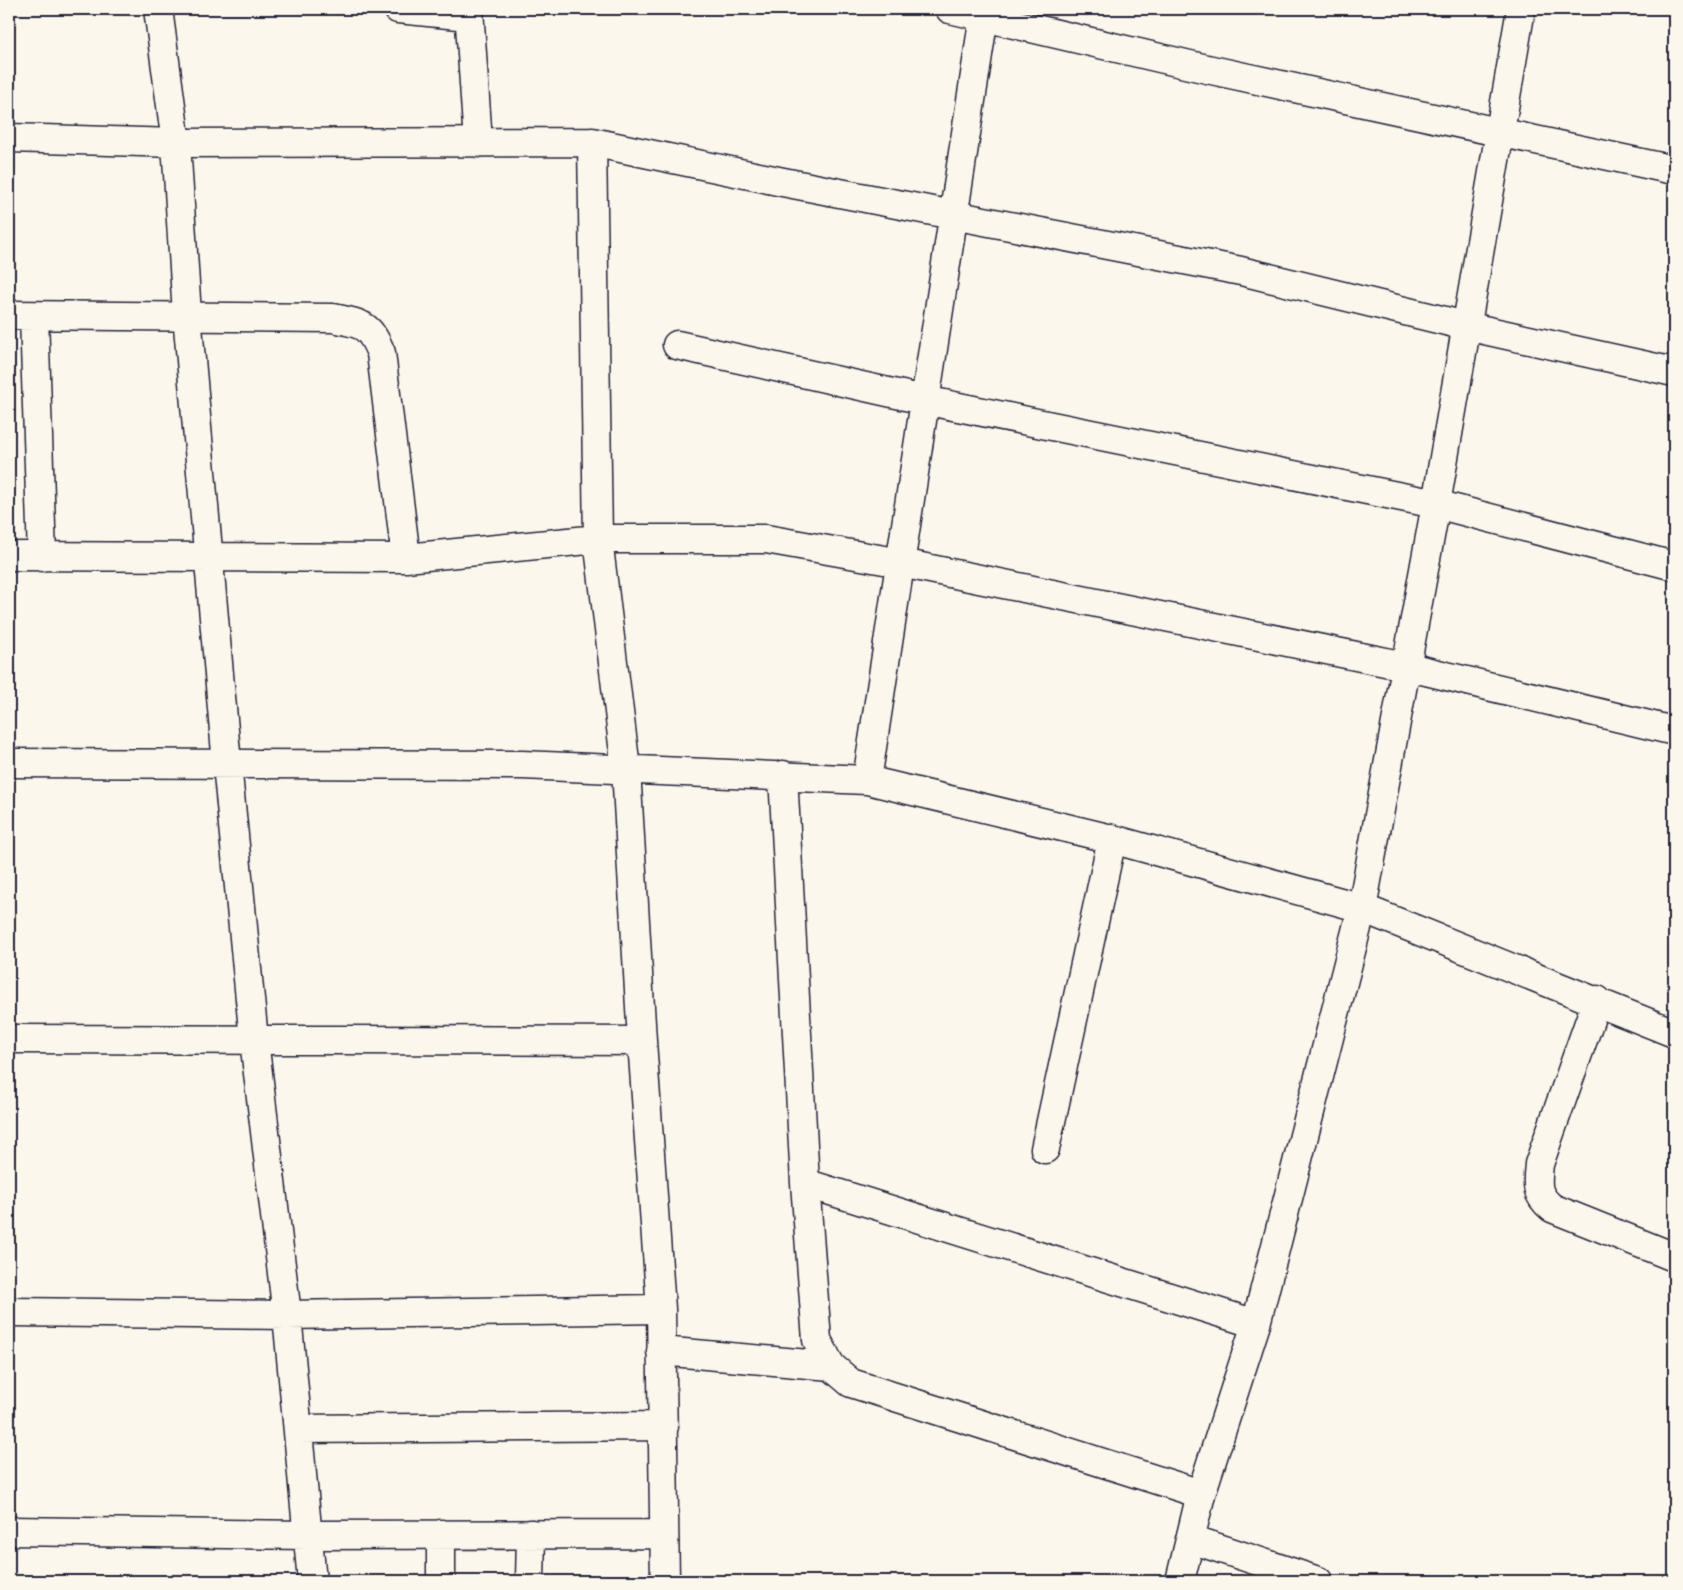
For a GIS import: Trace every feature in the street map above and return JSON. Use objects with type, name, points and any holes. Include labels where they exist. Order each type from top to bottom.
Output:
[{"type":"street","points":[[158,9],[176,143],[187,316],[254,1040],[287,1315],[312,1581]]},
{"type":"street","points":[[398,9],[469,13],[478,143]]},
{"type":"street","points":[[950,9],[984,12],[1207,69],[1499,130],[1674,170]]},
{"type":"street","points":[[1180,1581],[1201,1494],[1256,1324],[1362,908],[1436,504],[1521,9]]},
{"type":"street","points":[[867,780],[924,400],[955,215],[984,12]]},
{"type":"street","points":[[9,138],[176,143],[592,142],[1241,271],[1466,326],[1674,372]]},
{"type":"street","points":[[592,142],[598,539],[626,769],[642,1041],[661,1309],[665,1581]]},
{"type":"street","points":[[42,557],[22,316],[332,318],[357,323],[373,333],[381,353],[406,558]]},
{"type":"street","points":[[677,345],[924,400],[1436,504],[1674,566]]},
{"type":"street","points":[[9,556],[406,558],[598,539],[766,539],[901,563],[1405,666],[1674,731]]},
{"type":"street","points":[[9,763],[522,766],[783,775],[867,780],[1112,839],[1362,908],[1596,1000],[1674,1033]]},
{"type":"street","points":[[783,775],[804,1183],[817,1340],[831,1366],[851,1383],[1201,1494]]},
{"type":"street","points":[[1045,1149],[1112,839]]},
{"type":"street","points":[[1596,1000],[1539,1164],[1537,1183],[1540,1198],[1552,1208],[1674,1256]]},
{"type":"street","points":[[9,1038],[642,1041]]},
{"type":"street","points":[[804,1183],[1256,1324]]},
{"type":"street","points":[[9,1312],[287,1315],[661,1309]]},
{"type":"street","points":[[661,1351],[831,1366]]},
{"type":"street","points":[[298,1429],[664,1426]]},
{"type":"street","points":[[9,1531],[307,1534],[664,1534]]},
{"type":"street","points":[[441,1534],[441,1581]]},
{"type":"street","points":[[530,1581],[531,1534]]},
{"type":"street","points":[[1191,1539],[1318,1581]]}]
